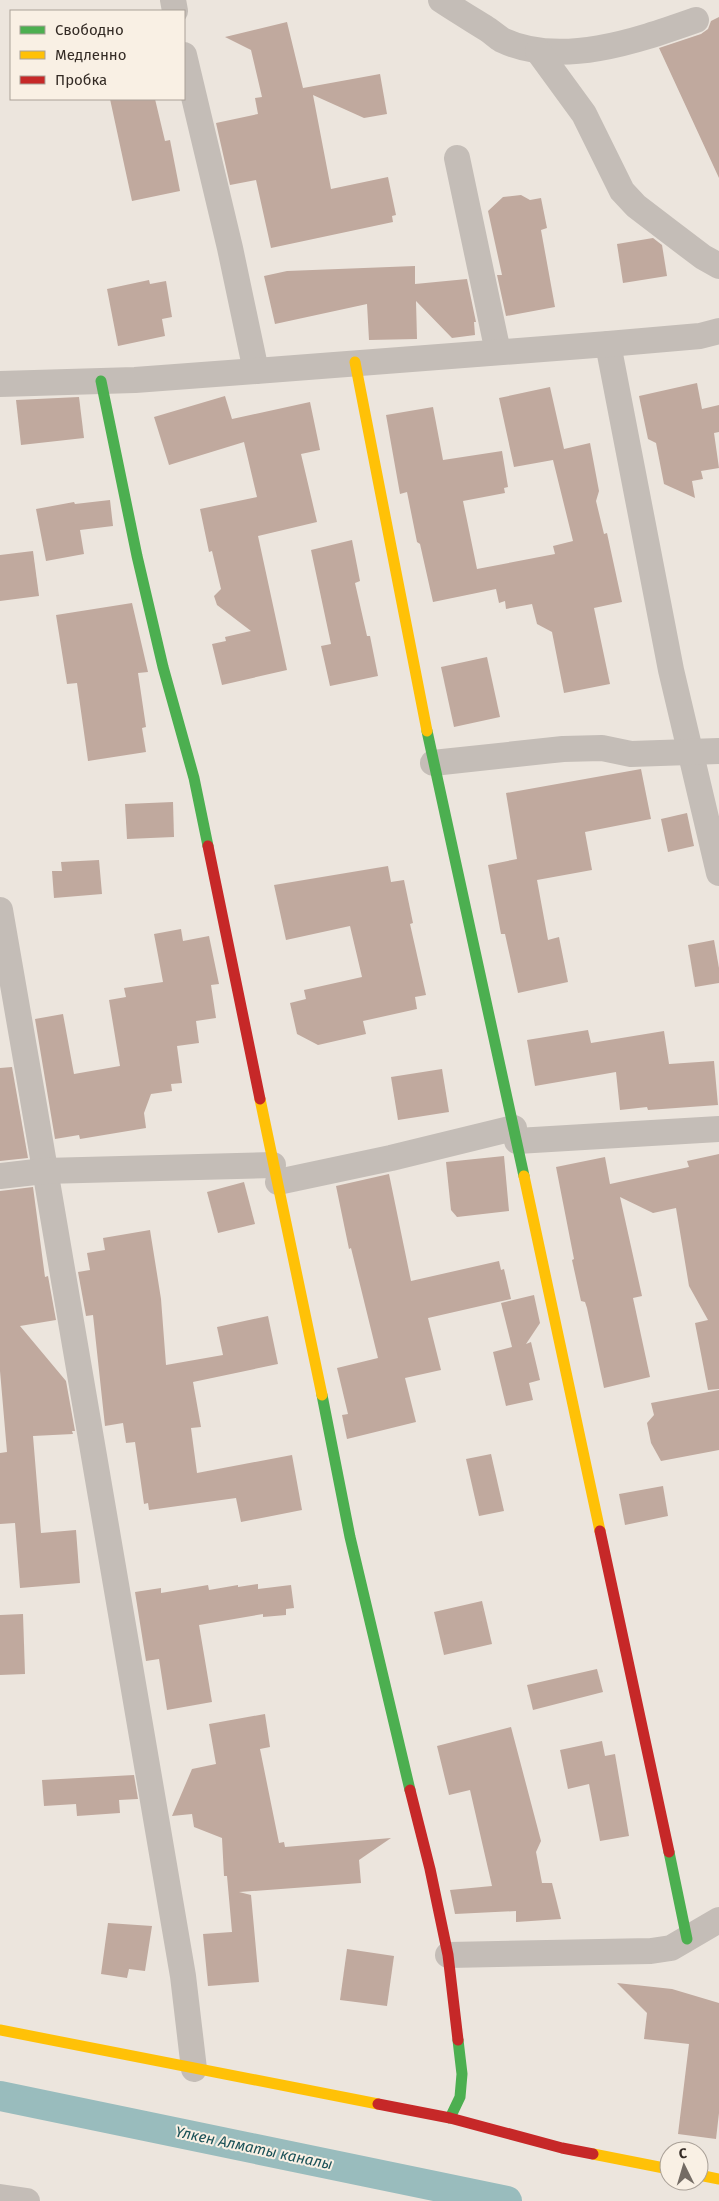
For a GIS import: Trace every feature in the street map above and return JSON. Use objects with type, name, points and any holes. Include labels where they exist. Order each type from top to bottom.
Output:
[{"type":"street","points":[[441,0],[502,40],[538,51],[563,53],[649,36],[696,20]]},
{"type":"street","points":[[538,51],[584,114],[622,191],[636,206],[703,257],[719,266]]},
{"type":"street","points":[[185,59],[230,248],[256,371]]},
{"type":"street","points":[[457,158],[498,352]]},
{"type":"street","points":[[0,384],[101,381],[256,371],[608,344],[700,336],[719,331]]},
{"type":"street","points":[[608,344],[671,670],[692,752],[719,873]]},
{"type":"street","points":[[355,362],[433,763],[516,1134],[687,1940]]},
{"type":"street","points":[[101,381],[139,565],[163,667],[194,778],[275,1173],[301,1287],[350,1536],[388,1702],[430,1869],[448,1955],[462,2074],[460,2098],[450,2118]]},
{"type":"street","points":[[433,763],[563,749],[602,748],[631,754],[719,751]]},
{"type":"street","points":[[0,910],[44,1171],[82,1377],[183,1976],[194,2069]]},
{"type":"street","points":[[0,1176],[44,1171],[275,1173],[391,1158],[516,1134],[719,1129]]},
{"type":"street","points":[[448,1955],[651,1951],[671,1948],[719,1920]]},
{"type":"street","points":[[0,2030],[450,2118],[562,2148],[659,2167]]},
{"type":"street","points":[[0,2197],[27,2201]]},
{"type":"building","points":[[719,17],[719,178],[659,48],[701,34],[708,29],[711,21]]},
{"type":"building","points":[[287,22],[303,88],[380,74],[387,114],[364,118],[313,95],[331,189],[388,177],[396,215],[392,216],[393,222],[271,248],[256,180],[230,185],[216,123],[258,114],[255,98],[262,97],[251,50],[225,37]]},
{"type":"building","points":[[110,100],[155,100],[165,141],[170,140],[180,191],[132,201]]},
{"type":"building","points":[[521,195],[530,200],[541,198],[547,228],[541,230],[555,307],[506,316],[497,275],[502,275],[488,211],[503,197]]},
{"type":"building","points":[[653,238],[662,245],[667,276],[623,283],[617,244]]},
{"type":"building","points":[[415,266],[415,284],[467,279],[476,322],[474,322],[475,335],[452,338],[416,301],[417,339],[369,340],[367,304],[275,324],[264,276],[287,271]]},
{"type":"building","points":[[149,280],[150,284],[166,281],[172,317],[162,319],[165,336],[118,346],[107,289]]},
{"type":"building","points":[[697,383],[702,409],[719,405],[719,432],[714,433],[719,468],[701,471],[703,479],[692,481],[695,498],[664,484],[656,443],[648,439],[639,396]]},
{"type":"building","points":[[550,387],[564,449],[590,443],[599,491],[596,501],[604,534],[607,533],[622,602],[594,608],[610,684],[564,693],[552,632],[537,624],[532,604],[506,609],[505,601],[499,603],[496,589],[433,602],[420,544],[417,542],[407,492],[400,494],[386,415],[433,407],[443,460],[502,451],[508,487],[504,488],[505,493],[463,501],[477,569],[555,554],[553,546],[573,541],[553,460],[514,467],[499,398]]},
{"type":"building","points":[[225,396],[232,419],[310,402],[320,450],[301,454],[317,522],[258,536],[287,670],[222,685],[212,644],[226,641],[225,637],[251,631],[217,605],[214,596],[221,589],[212,551],[209,552],[200,509],[257,497],[244,442],[169,465],[154,417]]},
{"type":"building","points":[[79,397],[84,438],[21,445],[16,400]]},
{"type":"building","points":[[110,500],[113,526],[80,530],[84,554],[46,561],[36,509],[74,502],[75,504]]},
{"type":"building","points":[[352,540],[360,581],[355,583],[367,636],[370,636],[378,676],[330,686],[321,646],[331,644],[311,550]]},
{"type":"building","points":[[33,551],[39,596],[0,601],[0,555]]},
{"type":"building","points":[[132,603],[148,672],[138,673],[146,727],[142,728],[146,752],[88,761],[77,683],[67,684],[56,615]]},
{"type":"building","points":[[487,657],[500,717],[454,727],[441,667]]},
{"type":"building","points":[[641,769],[651,819],[585,832],[592,870],[537,880],[548,940],[559,937],[568,982],[518,993],[505,934],[501,934],[488,865],[517,859],[506,793]]},
{"type":"building","points":[[173,802],[174,837],[127,839],[125,804]]},
{"type":"building","points":[[687,813],[694,846],[668,852],[661,819]]},
{"type":"building","points":[[99,860],[102,894],[54,898],[52,871],[62,871],[61,862]]},
{"type":"building","points":[[388,866],[391,882],[404,880],[413,923],[410,924],[426,995],[415,997],[417,1009],[363,1021],[366,1034],[318,1045],[297,1034],[290,1003],[306,999],[304,990],[362,977],[350,926],[286,940],[274,885]]},
{"type":"building","points":[[181,929],[183,941],[209,936],[219,984],[211,985],[216,1018],[196,1021],[199,1043],[177,1046],[182,1083],[171,1084],[172,1091],[151,1094],[144,1113],[146,1128],[80,1139],[79,1135],[55,1139],[35,1019],[63,1014],[74,1074],[120,1066],[109,1000],[126,997],[124,988],[163,982],[154,934]]},
{"type":"building","points":[[714,940],[719,968],[719,983],[695,987],[688,945]]},
{"type":"building","points":[[588,1030],[591,1043],[664,1031],[669,1064],[714,1061],[718,1105],[648,1110],[647,1107],[620,1110],[616,1072],[535,1086],[527,1040]]},
{"type":"building","points":[[12,1067],[28,1158],[0,1161],[0,1068]]},
{"type":"building","points":[[442,1069],[449,1112],[398,1120],[391,1077]]},
{"type":"building","points":[[719,1154],[719,1389],[708,1390],[695,1323],[708,1320],[689,1286],[676,1208],[653,1213],[620,1197],[642,1296],[633,1298],[650,1377],[604,1388],[587,1308],[585,1302],[581,1301],[572,1260],[574,1259],[556,1167],[605,1157],[610,1184],[689,1167],[687,1161]]},
{"type":"building","points":[[504,1156],[509,1211],[457,1217],[451,1210],[446,1162]]},
{"type":"building","points":[[389,1174],[411,1281],[499,1261],[501,1270],[504,1269],[511,1299],[428,1318],[441,1370],[405,1378],[416,1422],[347,1439],[342,1415],[348,1414],[337,1368],[378,1358],[351,1248],[349,1249],[336,1186]]},
{"type":"building","points":[[244,1182],[255,1224],[218,1233],[207,1192]]},
{"type":"building","points":[[33,1187],[45,1277],[48,1276],[56,1320],[20,1326],[66,1381],[75,1431],[72,1431],[73,1434],[33,1436],[41,1533],[76,1530],[80,1583],[20,1588],[15,1523],[0,1524],[0,1453],[7,1452],[0,1371],[0,1191]]},
{"type":"building","points":[[150,1230],[161,1299],[166,1365],[223,1355],[217,1327],[268,1316],[278,1364],[193,1382],[201,1427],[191,1428],[197,1473],[292,1455],[302,1510],[241,1522],[236,1498],[149,1510],[148,1503],[144,1504],[135,1442],[126,1443],[123,1423],[105,1426],[93,1315],[86,1316],[78,1272],[90,1270],[87,1253],[105,1250],[103,1238]]},
{"type":"building","points":[[534,1295],[540,1323],[526,1344],[531,1342],[540,1380],[529,1383],[533,1400],[506,1406],[493,1352],[512,1347],[501,1303]]},
{"type":"building","points":[[719,1390],[719,1450],[661,1461],[651,1443],[647,1423],[654,1415],[651,1403]]},
{"type":"building","points":[[491,1454],[504,1511],[479,1516],[466,1459]]},
{"type":"building","points":[[663,1486],[668,1516],[625,1525],[619,1494]]},
{"type":"building","points":[[258,1584],[258,1589],[291,1585],[294,1608],[286,1609],[286,1615],[263,1617],[263,1614],[199,1625],[212,1702],[167,1710],[159,1659],[146,1661],[135,1592],[161,1588],[161,1593],[208,1585],[209,1590]]},
{"type":"building","points":[[482,1601],[492,1644],[444,1655],[434,1612]]},
{"type":"building","points":[[23,1614],[25,1674],[0,1675],[0,1615]]},
{"type":"building","points":[[597,1669],[603,1692],[533,1710],[527,1685]]},
{"type":"building","points":[[265,1714],[270,1747],[260,1749],[279,1843],[284,1842],[285,1847],[391,1838],[359,1860],[361,1883],[239,1892],[251,1895],[259,1982],[208,1986],[203,1934],[232,1932],[227,1876],[224,1876],[222,1838],[194,1827],[192,1814],[172,1816],[192,1769],[216,1764],[209,1724]]},
{"type":"building","points":[[511,1727],[541,1841],[536,1852],[542,1883],[552,1883],[561,1919],[516,1922],[516,1911],[455,1914],[450,1890],[492,1886],[470,1790],[449,1795],[437,1746]]},
{"type":"building","points":[[602,1741],[605,1756],[615,1754],[629,1836],[600,1841],[589,1784],[568,1789],[560,1750]]},
{"type":"building","points":[[134,1775],[138,1799],[119,1800],[120,1813],[77,1816],[76,1804],[44,1806],[42,1780]]},
{"type":"building","points":[[108,1923],[152,1926],[145,1971],[129,1969],[127,1978],[101,1974]]},
{"type":"building","points":[[347,1949],[394,1956],[387,2006],[340,2000]]},
{"type":"building","points":[[617,1983],[672,1989],[719,2003],[719,2113],[716,2139],[678,2134],[689,2044],[644,2039],[647,2013]]},
{"type":"waterway","name":"Үлкен Алматы каналы","points":[[0,2096],[507,2201]]},
{"type":"traffic: fast","points":[[101,381],[137,556],[163,667],[194,778],[208,846]]},
{"type":"traffic: fast","points":[[427,731],[524,1176]]},
{"type":"traffic: fast","points":[[322,1395],[350,1537],[410,1790]]},
{"type":"traffic: fast","points":[[669,1852],[687,1939]]},
{"type":"traffic: fast","points":[[450,2118],[460,2097],[462,2074],[458,2040]]},
{"type":"traffic: slow","points":[[355,362],[427,731]]},
{"type":"traffic: slow","points":[[260,1099],[322,1395]]},
{"type":"traffic: slow","points":[[524,1176],[600,1531]]},
{"type":"traffic: slow","points":[[0,2030],[378,2104]]},
{"type":"traffic: slow","points":[[593,2154],[659,2167]]},
{"type":"traffic: slow","points":[[709,2177],[719,2179]]},
{"type":"traffic: jam","points":[[208,846],[260,1099]]},
{"type":"traffic: jam","points":[[600,1531],[669,1852]]},
{"type":"traffic: jam","points":[[410,1790],[430,1869],[448,1955],[458,2040]]},
{"type":"traffic: jam","points":[[378,2104],[450,2118],[562,2148],[593,2154]]}]
